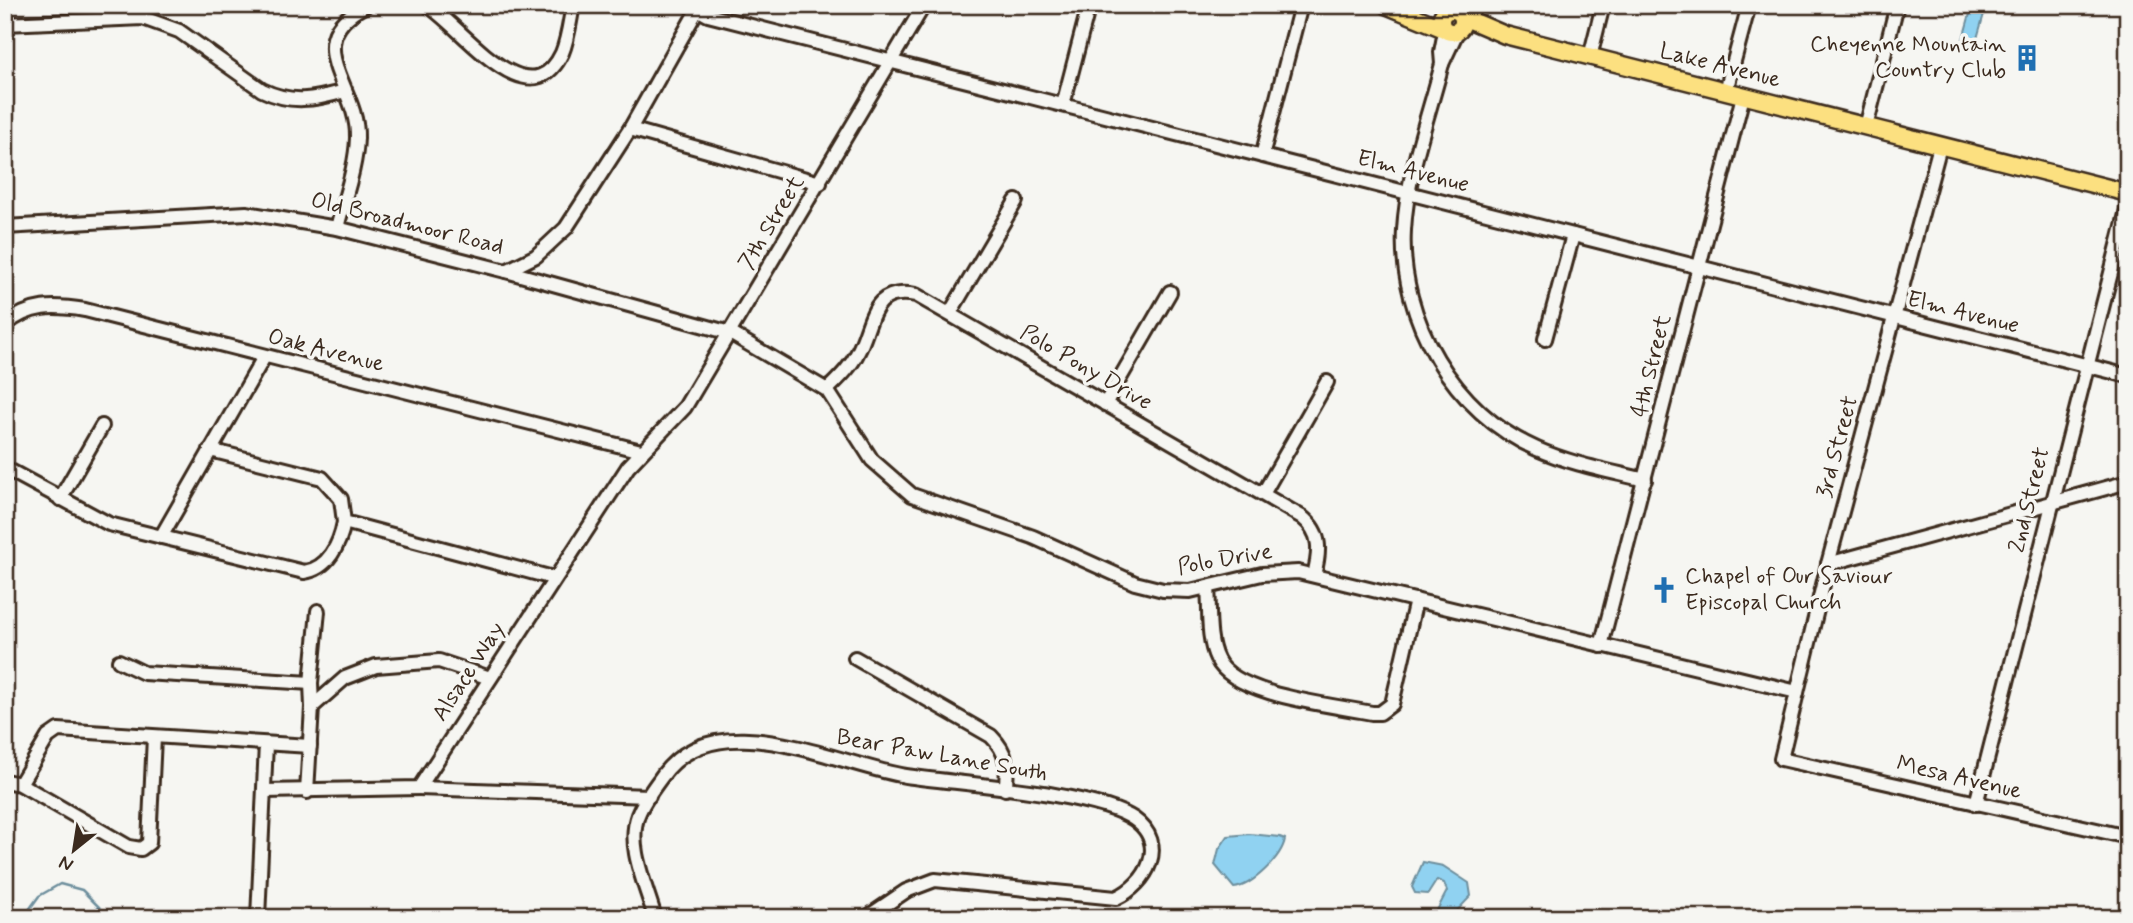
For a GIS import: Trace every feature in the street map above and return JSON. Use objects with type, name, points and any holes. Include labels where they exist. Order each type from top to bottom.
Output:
[{"type":"main road","name":"Lake Avenue","points":[[1386,5],[1453,18],[1504,35],[2128,193]]},
{"type":"street","points":[[89,5],[89,19]]},
{"type":"street","points":[[337,228],[357,139],[353,113],[333,62],[334,37],[347,18],[366,5]]},
{"type":"street","points":[[427,5],[498,66],[513,75],[531,77],[540,74],[558,59],[563,51],[573,5]]},
{"type":"street","name":"7th Street","points":[[641,451],[670,426],[685,407],[924,5]]},
{"type":"street","points":[[1063,106],[1089,5]]},
{"type":"street","points":[[1262,156],[1301,5]]},
{"type":"street","points":[[1590,57],[1603,5]]},
{"type":"street","points":[[1726,91],[1749,5]]},
{"type":"street","points":[[1866,127],[1897,5]]},
{"type":"street","name":"Elm Avenue","points":[[696,7],[892,62],[2128,376]]},
{"type":"street","name":"Old Broadmoor Road","points":[[5,227],[246,212],[337,228],[506,271],[537,256],[566,228],[630,129],[696,7]]},
{"type":"street","points":[[5,24],[137,17],[168,26],[275,96],[302,101],[345,91]]},
{"type":"street","points":[[1453,18],[1409,192],[1404,247],[1408,285],[1432,350],[1457,387],[1502,429],[1535,449],[1645,480]]},
{"type":"street","name":"4th Street","points":[[1601,646],[1743,96]]},
{"type":"street","points":[[630,129],[820,183]]},
{"type":"street","name":"3rd Street","points":[[1781,759],[1828,564],[1940,146]]},
{"type":"street","points":[[950,313],[1016,201]]},
{"type":"street","name":"2nd Street","points":[[1976,804],[2085,366],[2128,206]]},
{"type":"street","points":[[1545,339],[1573,235]]},
{"type":"street","name":"Polo Drive","points":[[506,271],[730,333],[827,390],[872,460],[912,495],[1033,537],[1136,583],[1176,591],[1208,589],[1262,573],[1288,571],[1314,575],[1797,692]]},
{"type":"street","points":[[1105,404],[1170,292]]},
{"type":"street","name":"Polo Pony Drive","points":[[827,390],[853,362],[871,316],[887,298],[900,294],[916,295],[1310,523],[1320,548],[1314,575]]},
{"type":"street","name":"Oak Avenue","points":[[5,325],[25,310],[61,306],[641,451]]},
{"type":"street","points":[[161,537],[264,357]]},
{"type":"street","points":[[1263,494],[1327,382]]},
{"type":"street","points":[[60,499],[102,426]]},
{"type":"street","points":[[5,468],[108,524],[304,572],[313,571],[329,557],[338,545],[344,522],[341,499],[322,478],[210,450]]},
{"type":"street","name":"Alsace Way","points":[[419,788],[553,578],[641,451]]},
{"type":"street","points":[[1828,564],[2128,482]]},
{"type":"street","points":[[344,522],[553,578]]},
{"type":"street","points":[[1208,589],[1214,651],[1221,666],[1234,678],[1255,687],[1371,713],[1380,713],[1392,704],[1416,600]]},
{"type":"street","points":[[307,792],[311,683],[318,611]]},
{"type":"street","points":[[855,658],[991,736],[1005,755],[1008,773],[1005,789]]},
{"type":"street","points":[[119,661],[144,673],[311,683]]},
{"type":"street","points":[[312,707],[345,678],[376,666],[439,661],[490,678]]},
{"type":"street","points":[[20,784],[48,737],[58,730],[310,746]]},
{"type":"street","points":[[5,781],[20,784],[130,847],[141,849],[149,843],[155,737]]},
{"type":"street","name":"Bear Paw Lane South","points":[[655,918],[635,846],[638,816],[649,796],[681,755],[710,742],[740,738],[773,743],[904,775],[1078,801],[1119,812],[1143,828],[1152,846],[1150,868],[1136,887],[1116,898],[935,880],[906,891],[866,918]]},
{"type":"street","points":[[258,918],[266,744]]},
{"type":"street","name":"Mesa Avenue","points":[[1781,759],[2128,837]]},
{"type":"street","points":[[265,791],[419,788],[649,796]]},
{"type":"water","points":[[1971,10],[1984,14],[1976,42],[1963,39]]},
{"type":"water","points":[[1250,834],[1285,839],[1278,854],[1265,870],[1249,882],[1234,888],[1215,865],[1219,849],[1228,836]]},
{"type":"water","points":[[1423,862],[1443,866],[1469,883],[1471,896],[1450,918],[1433,918],[1447,891],[1444,883],[1437,880],[1428,894],[1415,893],[1412,887]]},
{"type":"waterway","points":[[23,918],[39,896],[60,884],[82,890],[102,910],[145,918]]},
{"type":"waterway","points":[[264,916],[311,914],[323,918]]},
{"type":"waterway","points":[[217,918],[254,916]]},
{"type":"place","name":"Cheyenne Mountain Country Club","points":[[2027,58]]},
{"type":"place","name":"Chapel of Our Saviour Episcopal Church","points":[[1664,590]]}]
